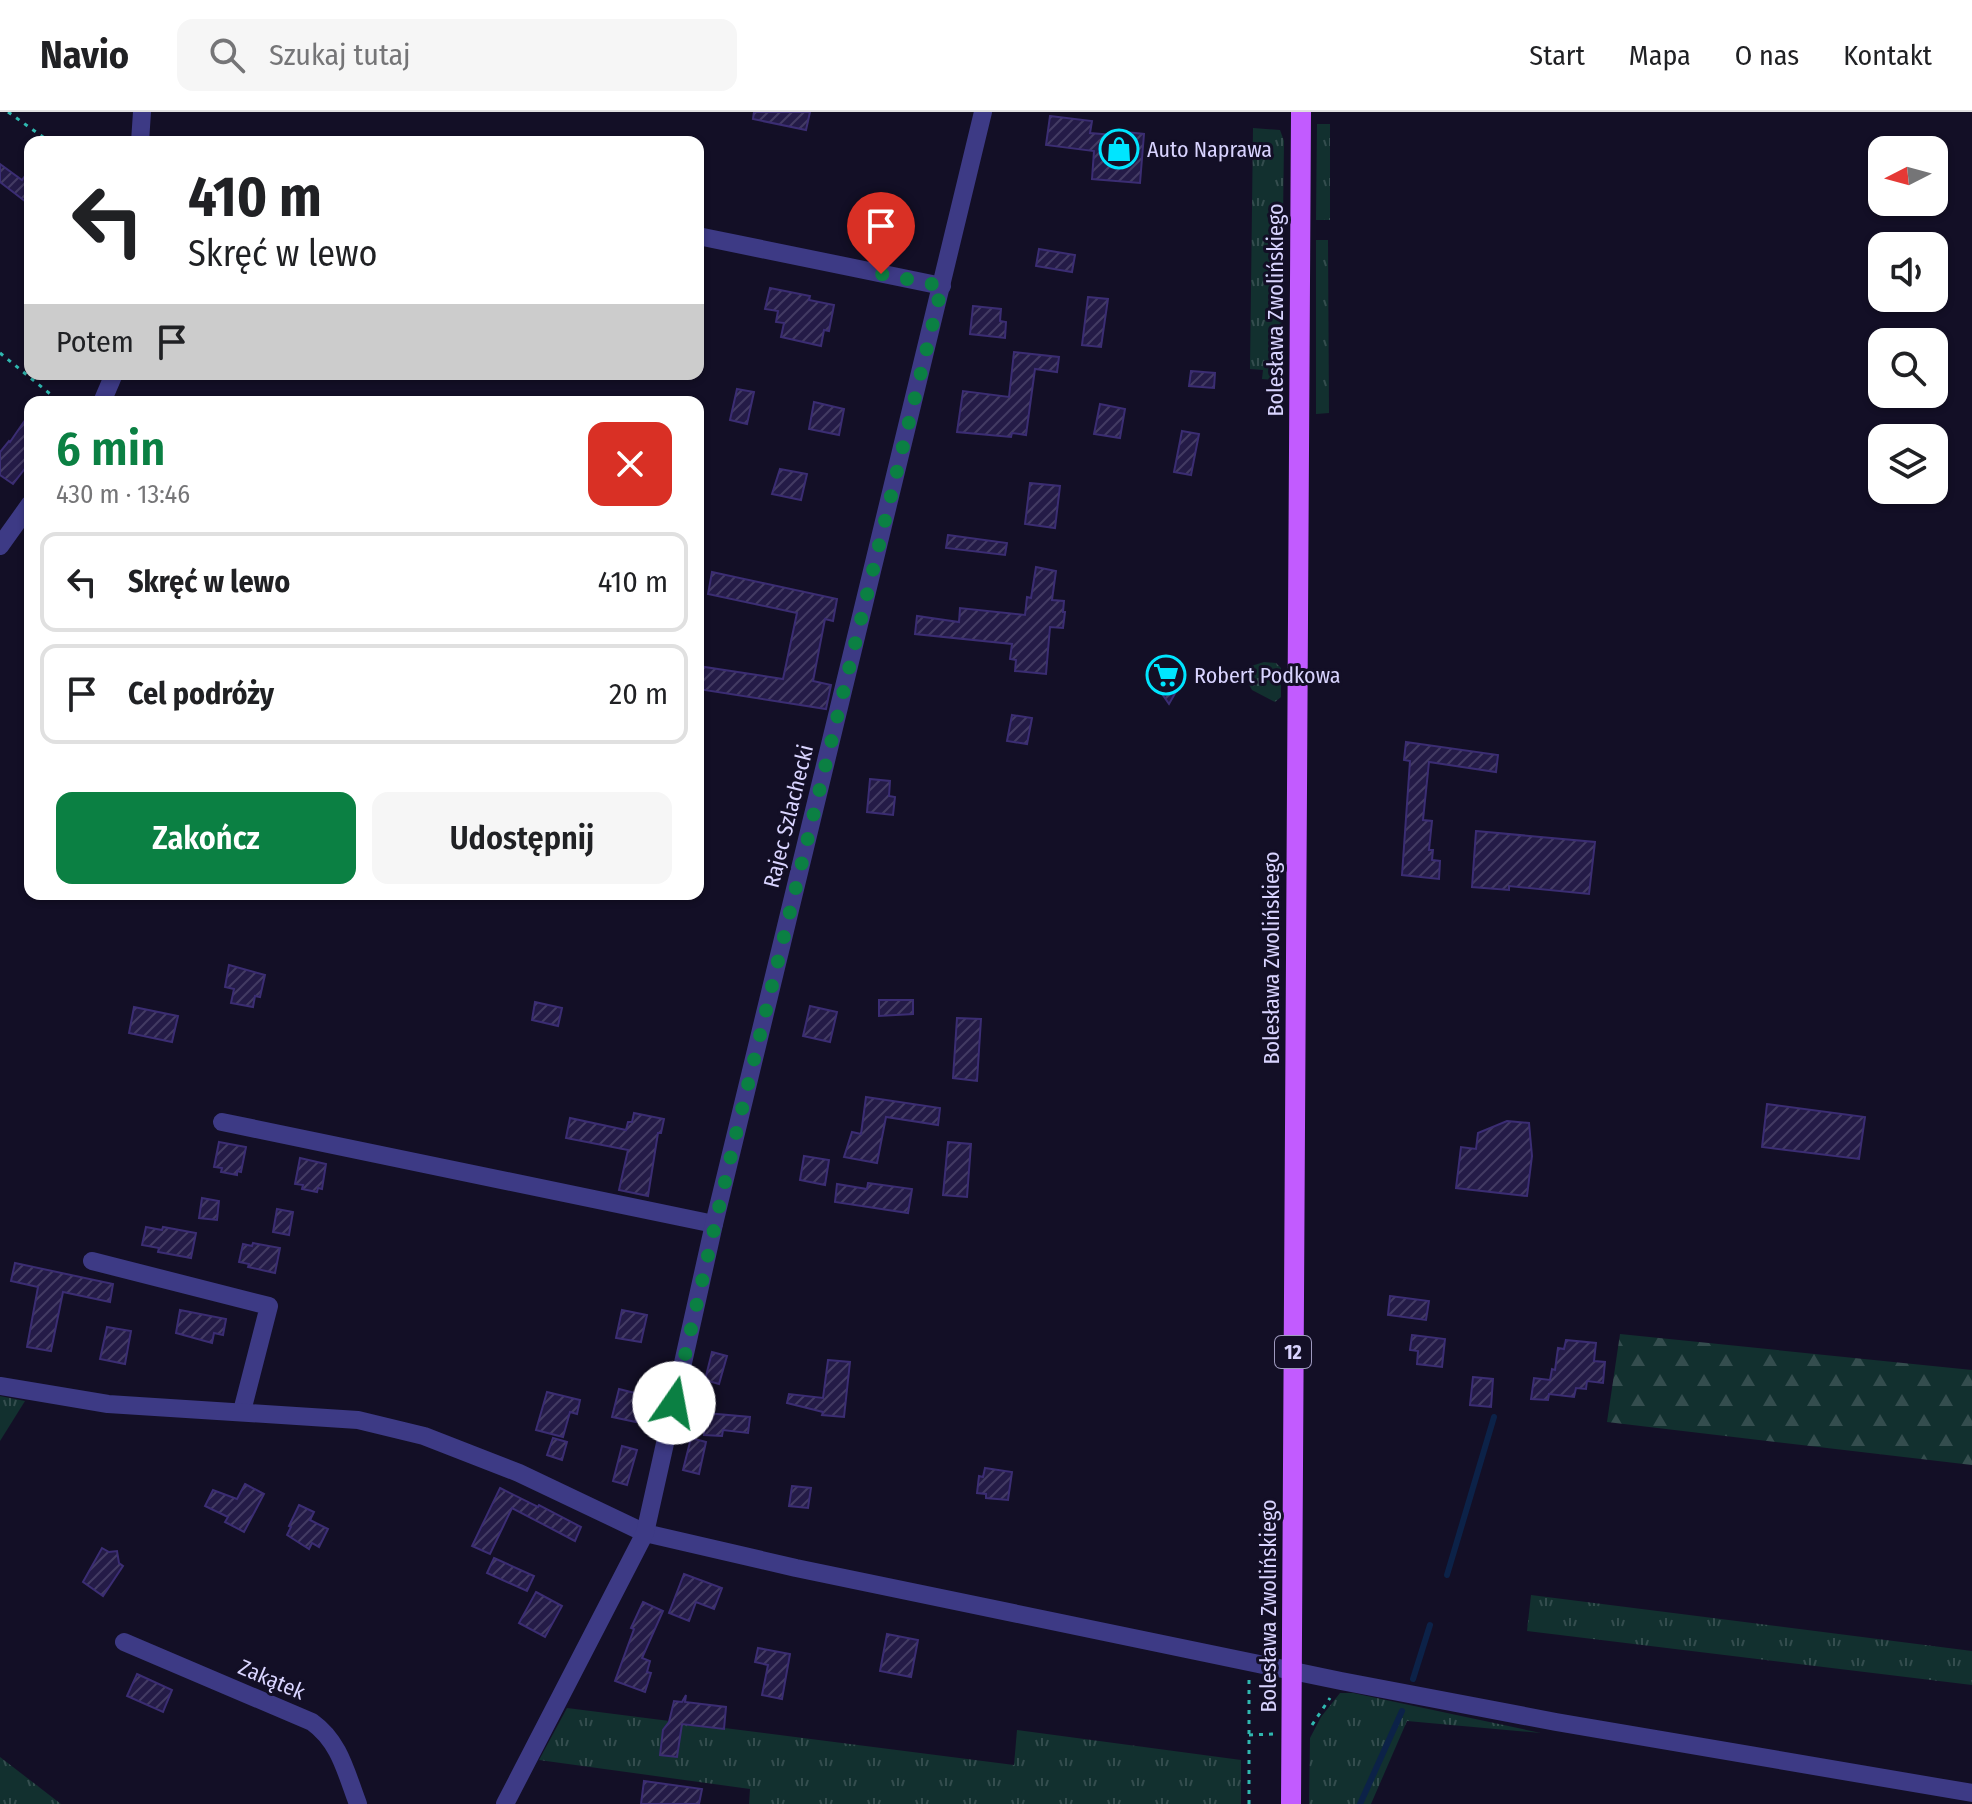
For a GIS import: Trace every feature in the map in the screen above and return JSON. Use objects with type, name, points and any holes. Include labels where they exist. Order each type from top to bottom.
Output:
[{"type":"main road","name":"Bolesława Zwolińskiego","points":[[1291,1804],[1301,112]]},
{"type":"street","points":[[140,136],[142,112]]},
{"type":"street","name":"Rajec Szlachecki","points":[[505,1804],[645,1533],[714,1224],[983,112]]},
{"type":"street","points":[[704,237],[942,286]]},
{"type":"street","points":[[0,546],[24,512]]},
{"type":"street","points":[[222,1122],[714,1224]]},
{"type":"street","points":[[92,1261],[269,1306],[242,1411]]},
{"type":"street","points":[[0,1386],[108,1404],[358,1420],[424,1436],[519,1473],[645,1533],[796,1568],[1556,1722],[1972,1793]]},
{"type":"street","name":"Zakątek","points":[[124,1642],[312,1722],[327,1732],[337,1747],[358,1804]]},
{"type":"path","points":[[8,112],[42,136]]},
{"type":"path","points":[[0,353],[24,373]]},
{"type":"path","points":[[33,380],[53,396]]},
{"type":"path","points":[[1249,1660],[1249,1804]]},
{"type":"green space","points":[[1317,124],[1330,124],[1330,220],[1316,220]]},
{"type":"green space","points":[[1253,128],[1280,130],[1284,141],[1281,373],[1274,380],[1262,379],[1263,370],[1250,369]]},
{"type":"green space","points":[[1316,240],[1328,240],[1329,413],[1316,414]]},
{"type":"green space","points":[[1264,662],[1276,663],[1281,668],[1281,697],[1275,702],[1252,690],[1244,676],[1248,667]]},
{"type":"green space","points":[[1620,1334],[1972,1370],[1972,1465],[1607,1422]]},
{"type":"green space","points":[[0,1396],[25,1401],[0,1441]]},
{"type":"green space","points":[[1531,1595],[1972,1651],[1972,1685],[1527,1631]]},
{"type":"green space","points":[[1340,1693],[1353,1693],[1541,1733],[1407,1721],[1371,1804],[1309,1804],[1310,1738],[1321,1717]]},
{"type":"green space","points":[[567,1708],[1014,1765],[1017,1730],[1241,1760],[1241,1804],[749,1804],[750,1789],[539,1760]]},
{"type":"green space","points":[[0,1757],[61,1804],[0,1804]]},
{"type":"building","points":[[754,112],[810,112],[806,130],[753,119]]},
{"type":"building","points":[[1050,116],[1092,121],[1090,133],[1144,134],[1140,183],[1092,179],[1094,151],[1046,145]]},
{"type":"building","points":[[0,164],[22,180],[24,177],[24,200],[0,182]]},
{"type":"building","points":[[1039,249],[1075,255],[1072,272],[1036,266]]},
{"type":"building","points":[[770,288],[810,296],[809,300],[834,305],[829,331],[824,330],[821,346],[781,337],[784,323],[776,322],[778,311],[765,309]]},
{"type":"building","points":[[1088,297],[1108,299],[1101,347],[1082,345]]},
{"type":"building","points":[[973,306],[1001,309],[1000,321],[1006,322],[1005,338],[970,334]]},
{"type":"building","points":[[1014,352],[1059,357],[1057,372],[1035,369],[1026,435],[1012,433],[1011,437],[957,432],[963,391],[1009,397]]},
{"type":"building","points":[[1191,371],[1215,373],[1214,388],[1189,386]]},
{"type":"building","points":[[737,389],[754,392],[747,424],[730,420]]},
{"type":"building","points":[[814,402],[844,409],[839,435],[809,429]]},
{"type":"building","points":[[1100,404],[1125,409],[1120,438],[1094,434]]},
{"type":"building","points":[[24,422],[24,470],[13,484],[0,475],[0,452]]},
{"type":"building","points":[[1182,431],[1199,434],[1191,475],[1174,472]]},
{"type":"building","points":[[780,469],[807,474],[801,500],[772,494]]},
{"type":"building","points":[[1030,483],[1060,486],[1055,528],[1025,524]]},
{"type":"building","points":[[948,535],[1007,543],[1005,555],[946,548]]},
{"type":"building","points":[[1036,567],[1056,571],[1052,600],[1064,601],[1063,628],[1050,627],[1046,674],[1015,671],[1016,660],[1010,659],[1012,644],[915,634],[917,616],[959,622],[960,608],[1025,615]]},
{"type":"building","points":[[712,572],[837,599],[833,621],[825,619],[813,681],[831,685],[826,709],[704,690],[704,667],[783,679],[797,613],[708,594]]},
{"type":"building","name":"Robert Podkowa","points":[[1155,664],[1179,666],[1177,690],[1169,704],[1153,681]]},
{"type":"building","points":[[1012,715],[1032,718],[1027,744],[1007,741]]},
{"type":"building","points":[[1406,742],[1498,755],[1496,772],[1429,762],[1423,820],[1432,821],[1429,850],[1433,850],[1432,860],[1440,861],[1439,879],[1402,875],[1410,761],[1404,760]]},
{"type":"building","points":[[870,779],[890,781],[889,796],[895,797],[893,815],[867,812]]},
{"type":"building","points":[[1476,831],[1595,842],[1589,894],[1509,886],[1509,890],[1472,887]]},
{"type":"building","points":[[229,965],[265,975],[260,997],[255,996],[253,1007],[231,1003],[234,989],[225,987]]},
{"type":"building","points":[[879,1000],[913,1000],[913,1014],[879,1016]]},
{"type":"building","points":[[535,1002],[562,1008],[558,1026],[532,1020]]},
{"type":"building","points":[[810,1006],[837,1012],[830,1042],[803,1036]]},
{"type":"building","points":[[134,1007],[178,1016],[172,1042],[129,1033]]},
{"type":"building","points":[[957,1018],[981,1019],[977,1081],[953,1078]]},
{"type":"building","points":[[866,1097],[940,1108],[938,1125],[886,1117],[877,1163],[844,1157],[852,1132],[861,1134]]},
{"type":"building","points":[[1767,1104],[1865,1117],[1859,1159],[1762,1147]]},
{"type":"building","points":[[634,1113],[664,1119],[661,1133],[658,1133],[648,1196],[619,1190],[628,1150],[566,1138],[570,1118],[626,1130]]},
{"type":"building","points":[[1507,1121],[1529,1123],[1532,1156],[1527,1196],[1456,1188],[1461,1147],[1476,1149],[1478,1133]]},
{"type":"building","points":[[219,1142],[246,1147],[241,1172],[237,1171],[237,1175],[221,1172],[222,1168],[214,1167]]},
{"type":"building","points":[[948,1142],[971,1144],[967,1197],[943,1195]]},
{"type":"building","points":[[804,1156],[829,1160],[825,1185],[800,1180]]},
{"type":"building","points":[[300,1158],[326,1164],[322,1189],[318,1188],[317,1192],[295,1184]]},
{"type":"building","points":[[868,1183],[912,1189],[908,1213],[835,1202],[837,1184],[867,1189]]},
{"type":"building","points":[[202,1198],[219,1201],[217,1220],[199,1218]]},
{"type":"building","points":[[277,1209],[293,1212],[289,1235],[273,1232]]},
{"type":"building","points":[[146,1227],[196,1233],[191,1258],[158,1252],[159,1248],[142,1245]]},
{"type":"building","points":[[253,1243],[280,1248],[275,1273],[239,1262],[243,1244],[252,1246]]},
{"type":"building","points":[[15,1263],[113,1284],[110,1302],[63,1292],[51,1351],[27,1347],[38,1287],[11,1281]]},
{"type":"building","points":[[1390,1296],[1429,1301],[1426,1320],[1388,1315]]},
{"type":"building","points":[[180,1310],[226,1319],[223,1335],[214,1333],[212,1343],[176,1333]]},
{"type":"building","points":[[622,1310],[647,1315],[641,1342],[616,1338]]},
{"type":"building","points":[[107,1327],[131,1331],[125,1364],[100,1359]]},
{"type":"building","points":[[1412,1335],[1445,1339],[1442,1367],[1417,1364],[1418,1351],[1410,1350]]},
{"type":"building","points":[[1566,1340],[1596,1343],[1594,1361],[1605,1362],[1603,1383],[1587,1381],[1586,1389],[1576,1388],[1574,1397],[1549,1394],[1548,1400],[1531,1399],[1534,1378],[1550,1380],[1552,1369],[1555,1370],[1558,1348],[1564,1349]]},
{"type":"building","points":[[712,1352],[727,1356],[719,1384],[705,1380]]},
{"type":"building","points":[[828,1360],[850,1362],[844,1417],[822,1415],[823,1412],[787,1403],[789,1394],[823,1398]]},
{"type":"building","points":[[1473,1377],[1493,1379],[1491,1407],[1470,1405]]},
{"type":"building","points":[[619,1389],[643,1395],[636,1422],[612,1417]]},
{"type":"building","points":[[547,1392],[580,1400],[577,1414],[570,1412],[563,1437],[536,1430]]},
{"type":"building","points":[[706,1413],[750,1417],[748,1433],[723,1430],[722,1436],[704,1435]]},
{"type":"building","points":[[553,1438],[567,1442],[562,1460],[547,1455]]},
{"type":"building","points":[[691,1438],[706,1442],[699,1474],[683,1470]]},
{"type":"building","points":[[622,1446],[637,1450],[627,1485],[613,1481]]},
{"type":"building","points":[[985,1468],[1012,1472],[1008,1500],[986,1498],[986,1494],[977,1493],[979,1476],[983,1477]]},
{"type":"building","points":[[245,1484],[264,1494],[244,1532],[225,1522],[228,1517],[205,1506],[213,1490],[237,1499]]},
{"type":"building","points":[[792,1486],[811,1488],[808,1508],[789,1506]]},
{"type":"building","points":[[500,1488],[581,1527],[575,1541],[512,1508],[490,1554],[472,1546]]},
{"type":"building","points":[[299,1505],[314,1512],[310,1520],[328,1529],[319,1547],[312,1543],[309,1549],[287,1535]]},
{"type":"building","points":[[102,1548],[109,1552],[117,1551],[119,1563],[123,1566],[103,1596],[83,1582]]},
{"type":"building","points":[[494,1558],[534,1576],[527,1591],[487,1573]]},
{"type":"building","points":[[684,1574],[722,1588],[714,1609],[696,1602],[689,1621],[669,1613]]},
{"type":"building","points":[[536,1592],[562,1606],[545,1637],[519,1623]]},
{"type":"building","points":[[643,1602],[663,1611],[642,1658],[650,1661],[647,1672],[651,1673],[645,1692],[615,1681],[634,1629],[631,1628]]},
{"type":"building","points":[[887,1634],[918,1640],[911,1677],[880,1671]]},
{"type":"building","points":[[758,1648],[790,1654],[782,1699],[762,1695],[768,1665],[755,1662]]},
{"type":"building","points":[[137,1674],[172,1690],[163,1712],[127,1696]]},
{"type":"building","points":[[686,1695],[685,1702],[726,1707],[724,1729],[682,1724],[677,1757],[660,1755],[663,1730],[669,1722],[674,1701],[682,1702]]},
{"type":"building","points":[[644,1781],[702,1789],[699,1804],[641,1804]]},
{"type":"waterway","points":[[1447,1575],[1494,1417]]},
{"type":"waterway","points":[[1413,1679],[1430,1625]]},
{"type":"waterway","points":[[1360,1804],[1402,1711]]},
{"type":"place","name":"Auto Naprawa","points":[[1119,149]]},
{"type":"place","name":"Robert Podkowa","points":[[1166,675]]},
{"type":"route","points":[[674,1403],[714,1224],[942,286],[881,274]]}]
